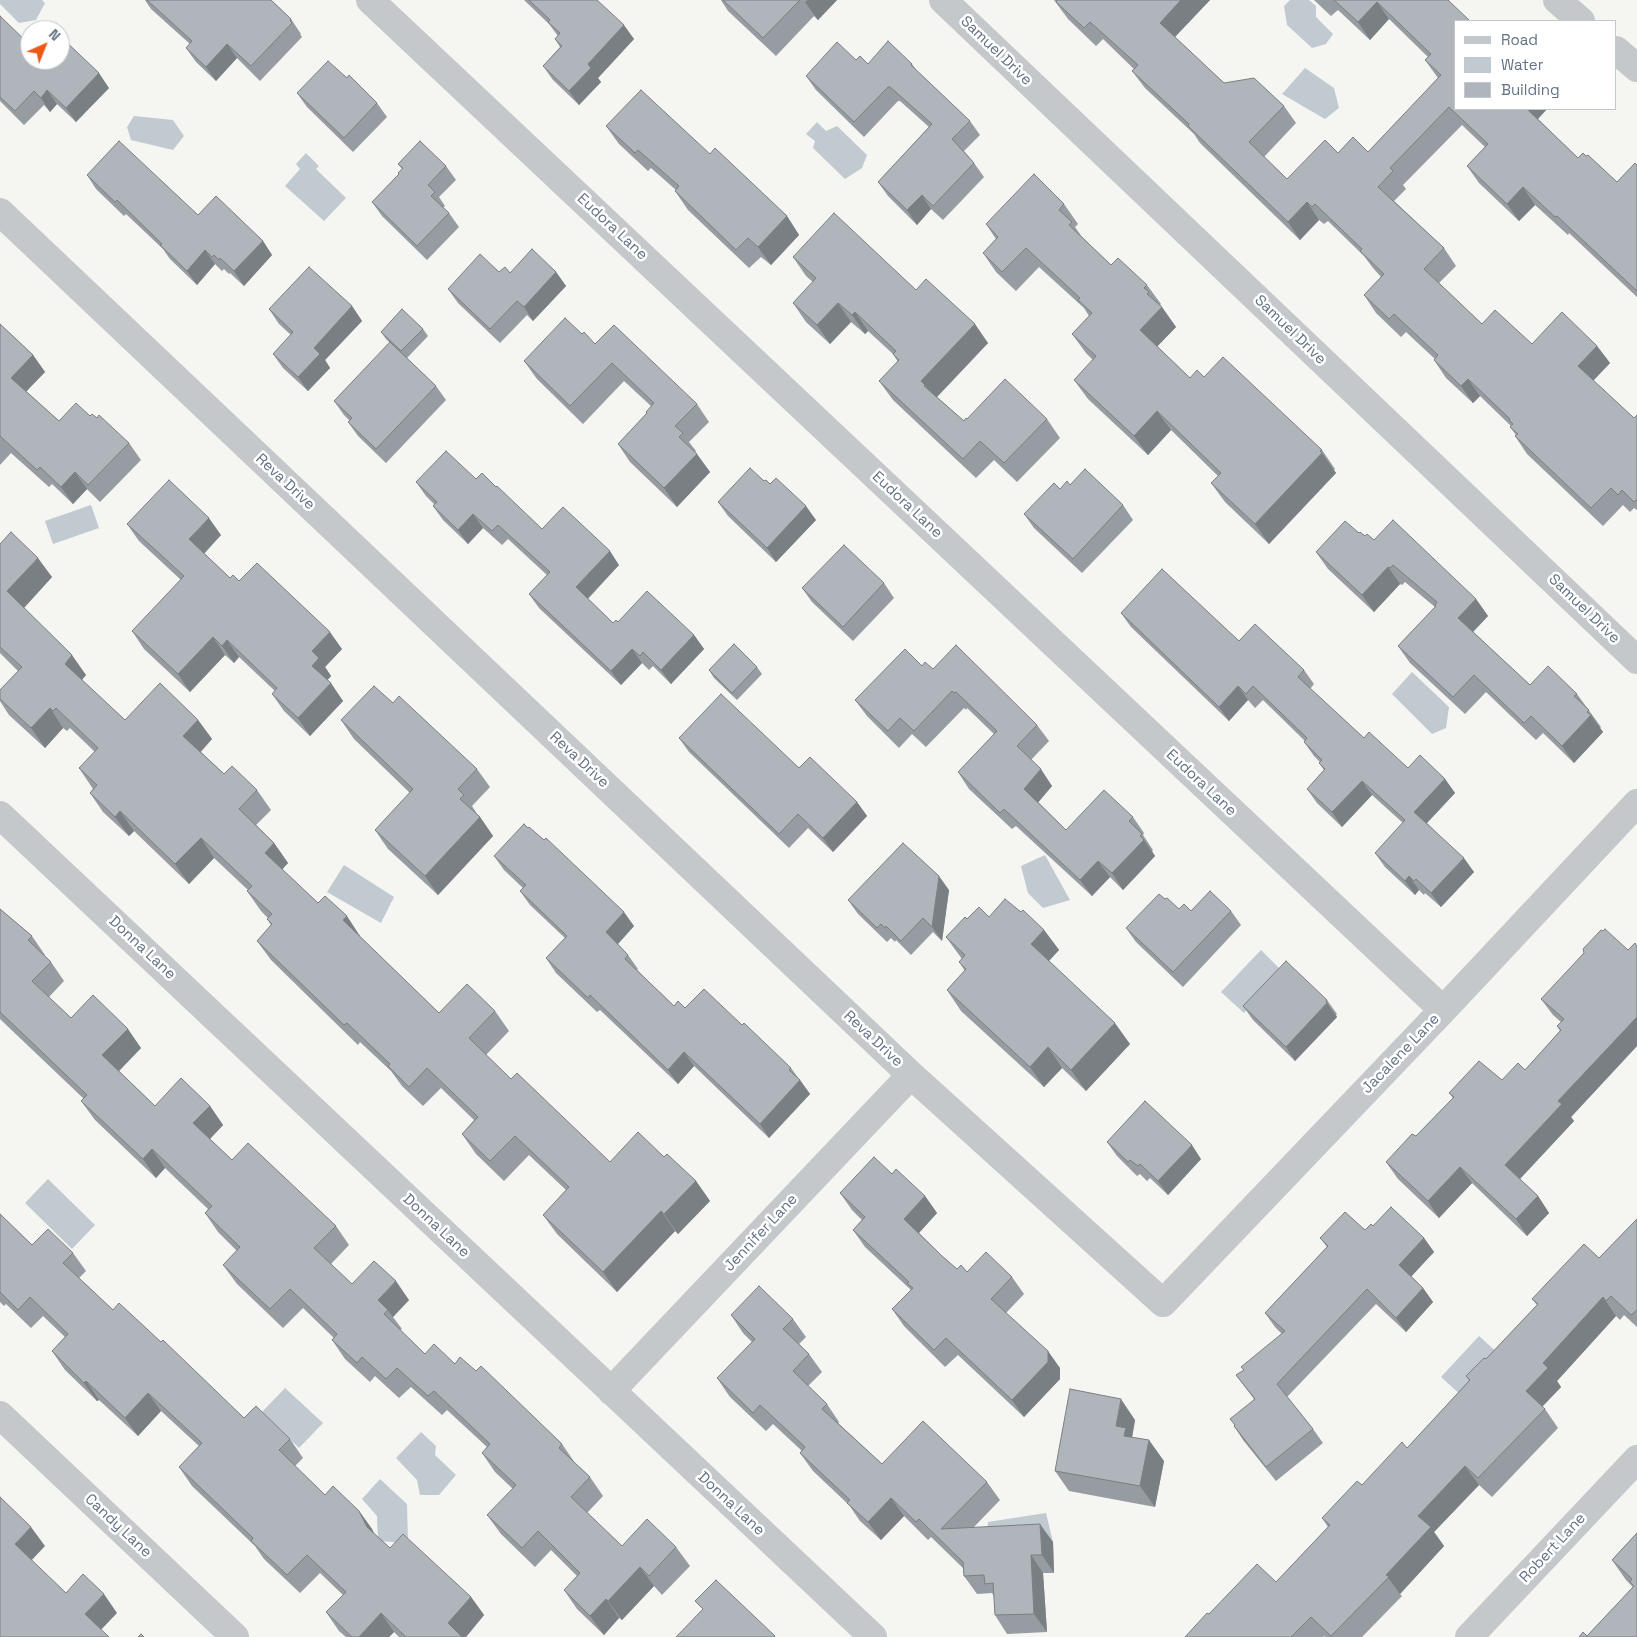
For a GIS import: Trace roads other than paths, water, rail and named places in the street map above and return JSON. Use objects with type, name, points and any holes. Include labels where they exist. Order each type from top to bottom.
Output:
[{"type":"street","name":"Eudora Lane","points":[[370,0],[1443,1010]]},
{"type":"street","name":"Samuel Drive","points":[[943,0],[1637,660]]},
{"type":"street","points":[[1617,51],[1637,68]]},
{"type":"street","name":"Reva Drive","points":[[0,212],[910,1075],[1163,1303]]},
{"type":"street","name":"Jacalene Lane","points":[[1163,1303],[1443,1010],[1637,803]]},
{"type":"street","name":"Donna Lane","points":[[0,815],[873,1637]]},
{"type":"street","name":"Jennifer Lane","points":[[611,1391],[910,1075]]},
{"type":"street","name":"Candy Lane","points":[[0,1415],[235,1637]]},
{"type":"street","name":"Robert Lane","points":[[1469,1637],[1637,1459]]},
{"type":"water","points":[[0,0],[42,0],[45,3],[36,20],[20,20],[19,23],[0,4]]},
{"type":"water","points":[[1290,0],[1309,0],[1316,6],[1316,17],[1333,34],[1326,44],[1312,48],[1287,25],[1284,6]]},
{"type":"water","points":[[1305,68],[1334,88],[1339,108],[1325,119],[1282,94]]},
{"type":"water","points":[[134,116],[173,120],[184,136],[173,150],[131,140],[127,127]]},
{"type":"water","points":[[817,122],[826,131],[837,126],[867,155],[862,168],[845,179],[813,148],[815,141],[806,134]]},
{"type":"water","points":[[306,153],[319,166],[316,169],[346,198],[324,221],[285,186],[300,169],[296,164]]},
{"type":"water","points":[[91,505],[99,528],[53,544],[45,521]]},
{"type":"water","points":[[1412,672],[1449,707],[1446,728],[1432,734],[1392,694]]},
{"type":"water","points":[[1045,855],[1070,900],[1043,908],[1028,893],[1021,866]]},
{"type":"water","points":[[344,865],[394,897],[381,923],[327,892]]},
{"type":"water","points":[[1261,950],[1283,972],[1244,1013],[1221,992]]},
{"type":"water","points":[[48,1179],[95,1225],[72,1249],[25,1203]]},
{"type":"water","points":[[1479,1336],[1500,1355],[1462,1396],[1441,1377]]},
{"type":"water","points":[[285,1388],[323,1423],[299,1448],[262,1412]]},
{"type":"water","points":[[421,1432],[436,1446],[435,1455],[456,1475],[439,1495],[420,1495],[417,1480],[396,1458]]},
{"type":"water","points":[[380,1479],[407,1504],[408,1543],[378,1541],[377,1516],[362,1499]]},
{"type":"water","points":[[1046,1513],[1053,1542],[985,1546],[988,1522]]}]
